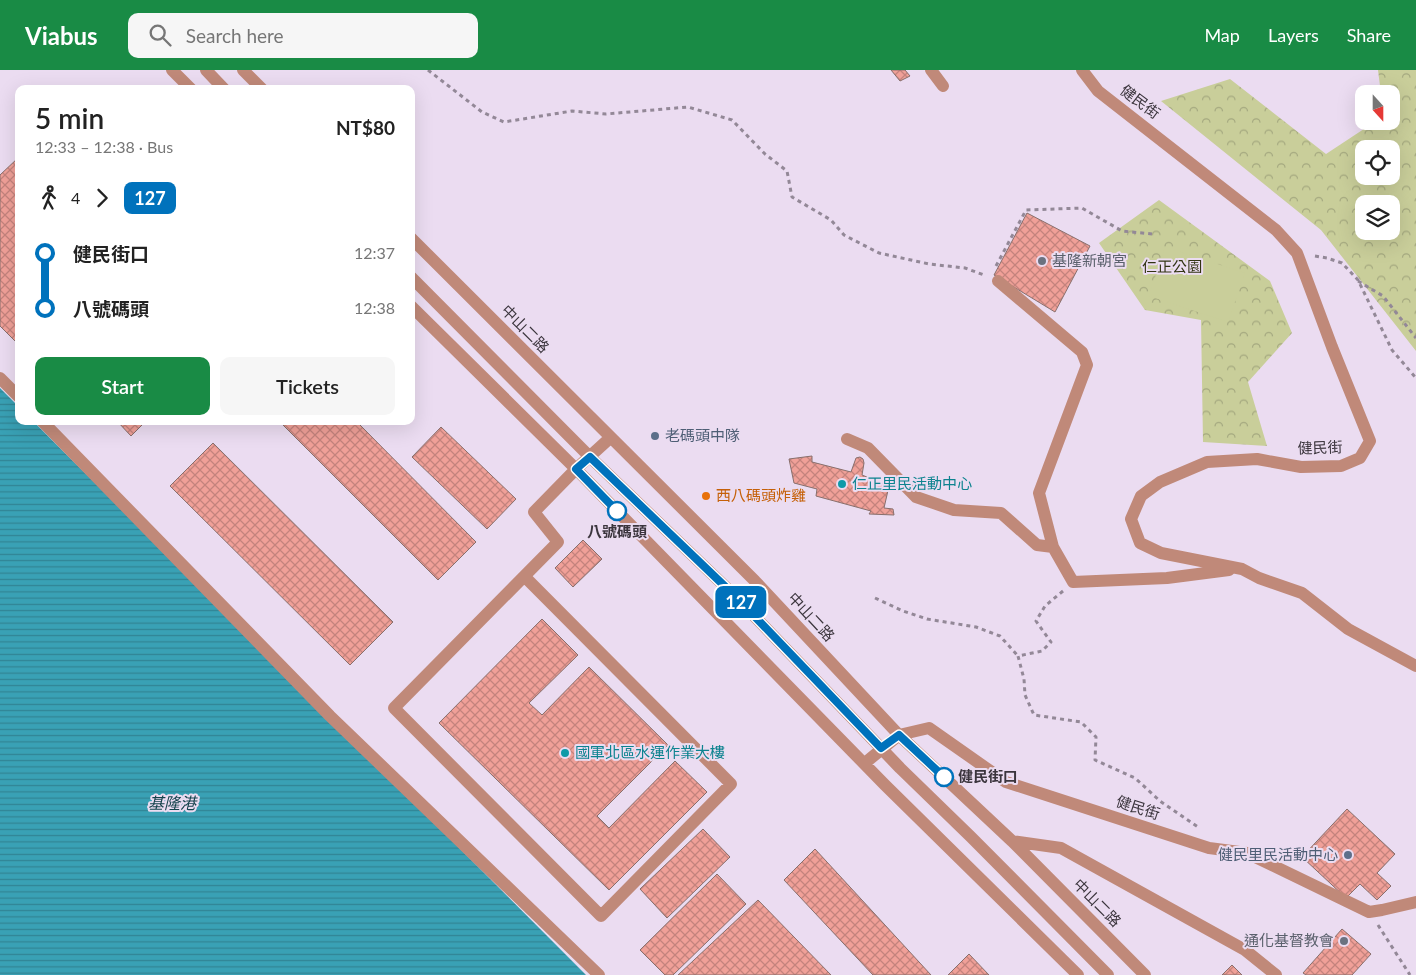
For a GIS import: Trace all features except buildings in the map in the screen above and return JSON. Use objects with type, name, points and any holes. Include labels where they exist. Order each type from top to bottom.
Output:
[{"type":"street","points":[[172,70],[187,85]]},
{"type":"street","points":[[206,70],[220,85]]},
{"type":"street","points":[[243,70],[258,85]]},
{"type":"street","points":[[932,70],[944,86]]},
{"type":"street","name":"健民街","points":[[1082,70],[1098,91],[1276,230],[1297,253],[1370,441],[1360,458],[1341,466],[1301,467],[1257,459],[1207,462],[1160,482],[1141,496],[1131,519],[1140,544],[1161,553],[1242,569],[1259,578],[1302,593],[1348,629],[1416,666]]},
{"type":"street","name":"中山二路","points":[[415,242],[755,581],[899,735],[1012,840],[1145,975]]},
{"type":"street","points":[[994,279],[1082,352],[1087,365],[1039,493],[1052,547],[1073,582],[1168,578],[1242,569]]},
{"type":"street","points":[[415,281],[590,457],[736,597],[881,748],[1108,975]]},
{"type":"street","points":[[415,310],[576,469],[885,785],[1078,975]]},
{"type":"street","points":[[0,378],[15,393]]},
{"type":"street","points":[[46,425],[330,716],[599,975]]},
{"type":"street","points":[[524,577],[731,784],[601,916],[394,708],[558,542],[534,512],[576,469],[610,438]]},
{"type":"street","points":[[847,438],[868,448],[916,497],[954,510],[1001,513],[1036,545],[1052,547]]},
{"type":"street","name":"健民街","points":[[865,763],[899,735],[929,728],[1006,782],[1209,848],[1247,853],[1369,912]]},
{"type":"street","points":[[1012,840],[1061,848],[1245,950],[1276,975]]},
{"type":"street","points":[[1369,912],[1416,902]]},
{"type":"path","points":[[428,70],[482,112],[504,122],[572,110],[606,114],[688,107],[732,120],[765,154],[788,171],[792,197],[831,220],[844,235],[878,253],[929,264],[965,268],[994,279],[1026,210],[1082,208],[1122,231],[1152,234]]},
{"type":"path","points":[[1297,253],[1327,258],[1342,263],[1358,280],[1383,296],[1416,338]]},
{"type":"path","points":[[1358,280],[1392,350],[1416,378]]},
{"type":"path","points":[[1018,656],[1042,651],[1051,642],[1036,621],[1045,606],[1073,582]]},
{"type":"path","points":[[875,598],[903,611],[927,619],[976,627],[1000,636],[1018,656],[1024,679],[1025,695],[1034,715],[1080,722],[1096,737],[1096,760],[1135,778],[1160,801],[1205,832]]},
{"type":"path","points":[[1369,912],[1410,975]]},
{"type":"green space","points":[[1378,70],[1416,70],[1416,351],[1321,230],[1161,101],[1230,79],[1326,154],[1362,130],[1400,130],[1400,85],[1380,85]]},
{"type":"green space","name":"仁正公園","points":[[1159,200],[1270,281],[1292,333],[1248,382],[1267,446],[1203,442],[1201,320],[1145,310],[1099,243]]},
{"type":"green space","points":[[1165,247],[1245,273],[1228,322],[1149,296]]},
{"type":"water","name":"基隆港","points":[[0,388],[15,403],[15,425],[37,425],[586,975],[0,975]]},
{"type":"bus line","name":"127","points":[[617,511],[576,469],[590,457],[736,597],[881,748],[899,735],[944,777]]},
{"type":"place","name":"基隆新朝宮","points":[[1042,261]]},
{"type":"place","name":"老碼頭中隊","points":[[655,436]]},
{"type":"place","name":"仁正里民活動中心","points":[[842,484]]},
{"type":"place","name":"西八碼頭炸雞","points":[[706,496]]},
{"type":"place","name":"八號碼頭","points":[[617,511]]},
{"type":"place","name":"國軍北區水運作業大樓","points":[[565,753]]},
{"type":"place","name":"健民街口","points":[[944,777]]},
{"type":"place","name":"健民里民活動中心","points":[[1348,855]]},
{"type":"place","name":"通化基督教會","points":[[1344,941]]}]
